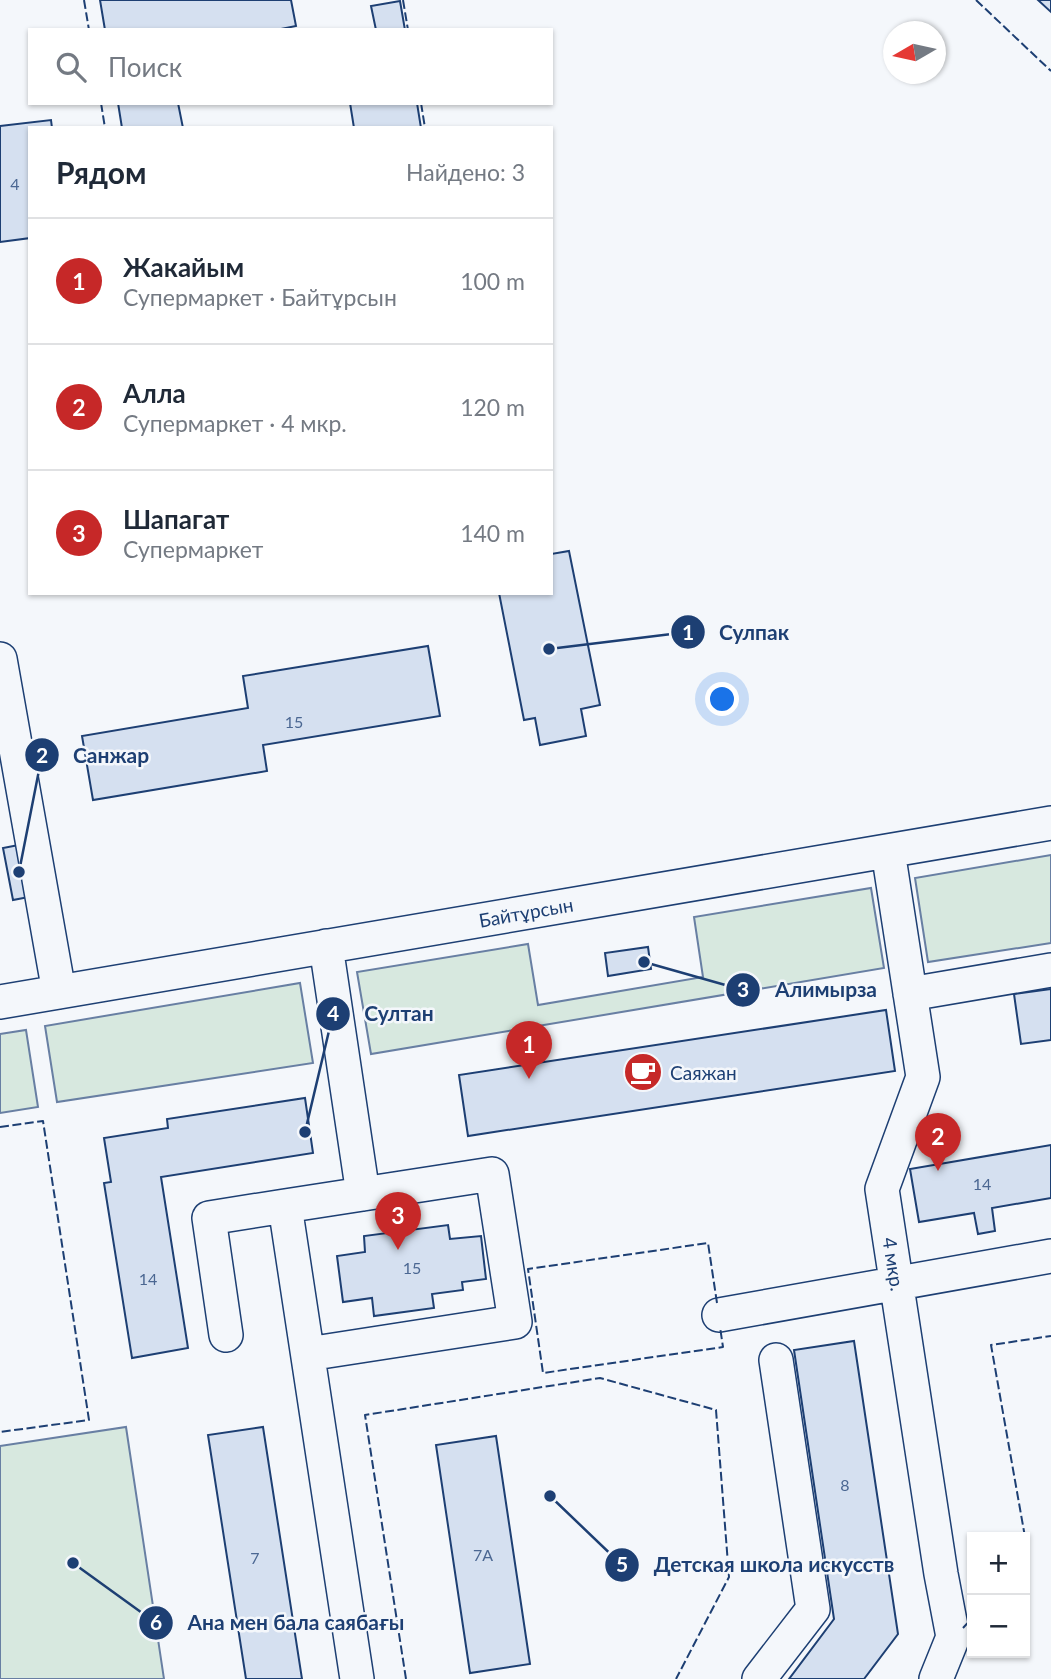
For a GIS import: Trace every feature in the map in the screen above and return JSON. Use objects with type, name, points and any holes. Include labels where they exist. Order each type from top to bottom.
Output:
[{"type":"street","points":[[0,659],[59,992]]},
{"type":"street","name":"Байтұрсын","points":[[0,1002],[1051,823]]},
{"type":"street","name":"4 мкр.","points":[[888,850],[923,1077],[882,1189],[941,1574],[960,1679]]},
{"type":"street","points":[[326,946],[363,1194]]},
{"type":"street","points":[[910,994],[1051,970]]},
{"type":"street","points":[[226,1335],[209,1218],[492,1174],[515,1322],[308,1354]]},
{"type":"street","points":[[285,1206],[357,1679]]},
{"type":"street","points":[[719,1315],[1051,1256]]},
{"type":"street","points":[[759,1679],[813,1609],[776,1360]]},
{"type":"street","points":[[936,1679],[953,1637]]},
{"type":"shaded area","points":[[1051,855],[1051,943],[928,962],[915,878]]},
{"type":"shaded area","points":[[871,888],[884,968],[371,1054],[357,972],[528,944],[538,1005],[703,977],[694,917]]},
{"type":"shaded area","points":[[300,983],[313,1063],[57,1102],[45,1026]]},
{"type":"shaded area","points":[[26,1030],[38,1107],[0,1113],[0,1034]]},
{"type":"shaded area","points":[[126,1427],[164,1679],[0,1679],[0,1446]]},
{"type":"building","points":[[100,0],[291,0],[296,26],[286,28],[105,28]]},
{"type":"building","points":[[1038,0],[1051,0],[1051,12]]},
{"type":"building","points":[[400,1],[405,28],[376,28],[371,6]]},
{"type":"building","points":[[118,105],[178,105],[183,126],[122,126]]},
{"type":"building","points":[[350,105],[417,105],[421,126],[354,126]]},
{"type":"building","points":[[51,120],[52,126],[28,126],[28,238],[0,242],[0,126]]},
{"type":"building","points":[[569,551],[600,705],[581,709],[586,736],[540,745],[535,718],[524,720],[499,595],[553,595],[553,554]]},
{"type":"building","points":[[428,646],[440,716],[263,745],[267,771],[93,800],[82,736],[248,708],[243,676]]},
{"type":"building","points":[[24,844],[34,896],[13,900],[3,848]]},
{"type":"building","points":[[648,947],[651,969],[608,976],[605,953]]},
{"type":"building","points":[[1051,989],[1051,1040],[1021,1044],[1014,994]]},
{"type":"building","points":[[886,1010],[895,1071],[468,1136],[459,1075]]},
{"type":"building","points":[[305,1098],[313,1153],[161,1177],[188,1348],[132,1358],[104,1183],[111,1182],[104,1138],[168,1128],[167,1119]]},
{"type":"building","points":[[1051,1145],[1051,1198],[992,1208],[995,1231],[978,1234],[974,1213],[919,1222],[910,1169]]},
{"type":"building","points":[[448,1225],[450,1239],[481,1236],[486,1279],[462,1282],[463,1290],[432,1294],[434,1308],[374,1316],[372,1298],[343,1302],[337,1256],[365,1252],[364,1236]]},
{"type":"building","points":[[854,1341],[898,1634],[864,1679],[789,1679],[834,1619],[794,1350]]},
{"type":"building","points":[[263,1427],[302,1679],[246,1679],[208,1435]]},
{"type":"building","points":[[496,1436],[530,1664],[470,1673],[436,1445]]},
{"type":"fence","points":[[84,0],[89,28]]},
{"type":"fence","points":[[403,0],[408,28]]},
{"type":"fence","points":[[976,0],[1051,71]]},
{"type":"fence","points":[[101,105],[105,126]]},
{"type":"fence","points":[[421,105],[425,126]]},
{"type":"fence","points":[[0,1127],[43,1121],[89,1420],[0,1432]]},
{"type":"fence","points":[[717,1303],[708,1243],[528,1269],[543,1373],[723,1347],[720,1327]]},
{"type":"fence","points":[[1024,1532],[991,1345],[1051,1336]]},
{"type":"fence","points":[[406,1679],[365,1415],[600,1378],[716,1410],[729,1577],[676,1679]]},
{"type":"fence","points":[[963,1628],[967,1624]]},
{"type":"place","name":"Сулпак","points":[[549,649]]},
{"type":"place","name":"Санжар","points":[[19,872]]},
{"type":"place","name":"Алимырза","points":[[644,962]]},
{"type":"place","name":"Саяжан","points":[[643,1072]]},
{"type":"place","name":"Жакайым","points":[[529,1079]]},
{"type":"place","name":"Султан","points":[[305,1132]]},
{"type":"place","name":"Алла","points":[[938,1171]]},
{"type":"place","name":"Шапагат","points":[[398,1250]]},
{"type":"place","name":"Детская школа искусств","points":[[550,1496]]},
{"type":"place","name":"Ана мен бала саябағы","points":[[73,1563]]}]
